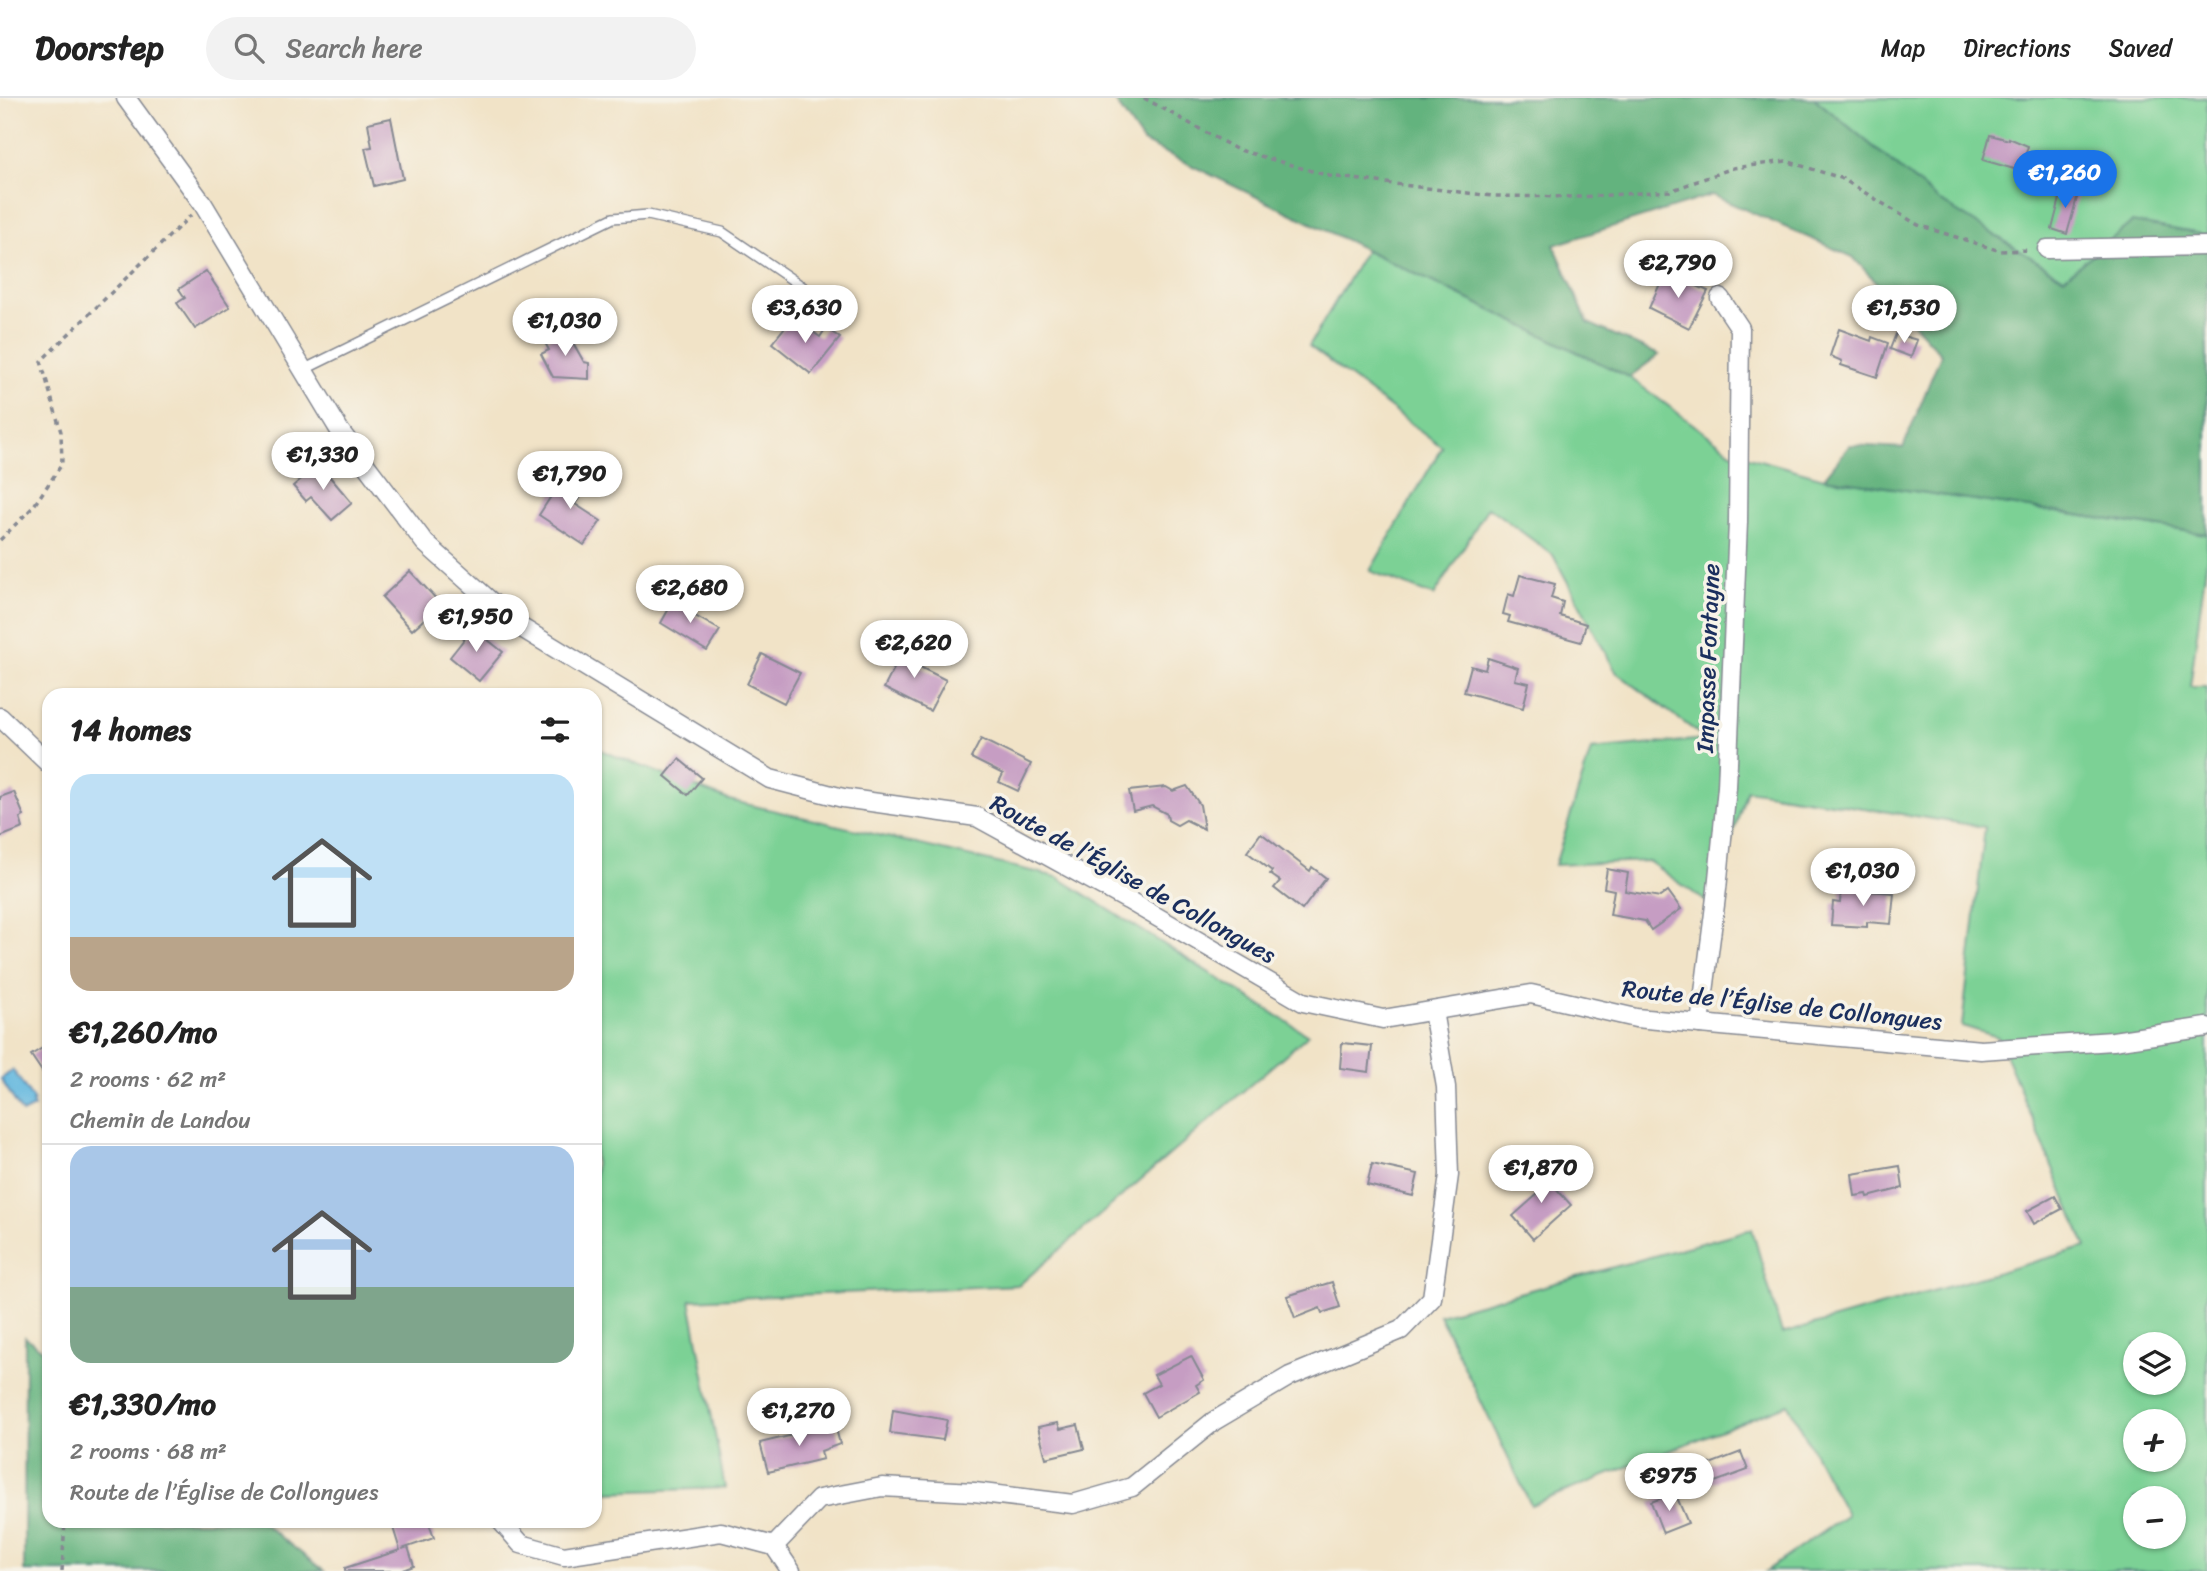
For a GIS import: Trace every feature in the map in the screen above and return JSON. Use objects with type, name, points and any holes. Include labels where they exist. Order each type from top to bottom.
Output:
[{"type":"street","name":"Route de l’Église de Collongues","points":[[126,98],[202,204],[340,431],[425,542],[517,625],[770,779],[843,798],[977,817],[1128,900],[1303,1002],[1383,1019],[1531,994],[1636,1018],[1981,1050],[2113,1041],[2207,1027]]},
{"type":"street","points":[[2047,249],[2207,246]]},
{"type":"street","name":"Impasse Fontayne","points":[[1700,1024],[1727,786],[1738,522],[1740,328],[1720,298]]},
{"type":"street","points":[[0,717],[42,757]]},
{"type":"street","points":[[774,1546],[819,1499],[882,1487],[974,1492],[1073,1504],[1132,1487],[1214,1421],[1290,1376],[1401,1329],[1432,1298],[1449,1175],[1446,1087],[1433,1011]]},
{"type":"street","points":[[507,1528],[521,1544],[564,1556],[721,1532],[774,1546],[791,1571]]},
{"type":"lane","points":[[303,370],[613,218],[648,215],[722,232],[838,311]]},
{"type":"path","points":[[1144,98],[1236,149],[1329,176],[1492,196],[1579,197],[1670,191],[1732,168],[1786,161],[1842,178],[1918,225],[2000,251],[2047,249]]},
{"type":"path","points":[[0,540],[33,507],[62,464],[61,432],[41,361],[202,204]]},
{"type":"path","points":[[62,1571],[65,1528]]},
{"type":"green space","points":[[1113,98],[1814,98],[1938,200],[2064,278],[2132,222],[2207,235],[2207,534],[1824,478],[1850,445],[1903,448],[1941,354],[1853,257],[1712,195],[1554,245],[1588,323],[1659,355],[1629,377],[1143,142]]},
{"type":"green space","points":[[1814,98],[2207,98],[2207,235],[2132,223],[2064,278],[1938,200]]},
{"type":"green space","points":[[1366,250],[1629,377],[1731,452],[1824,478],[2207,534],[2207,557],[2190,687],[2207,687],[2207,1571],[1766,1571],[1847,1515],[1788,1404],[1531,1505],[1439,1315],[1752,1229],[1782,1334],[2086,1247],[1998,1037],[1962,1026],[1985,827],[1747,790],[1711,905],[1648,861],[1555,865],[1591,750],[1706,739],[1616,672],[1553,555],[1488,507],[1434,596],[1370,571],[1442,447],[1309,346]]},
{"type":"green space","points":[[602,751],[729,800],[1057,877],[1308,1035],[1019,1285],[690,1300],[725,1488],[604,1492]]},
{"type":"green space","points":[[25,1337],[42,1350],[42,1528],[269,1528],[324,1571],[24,1571]]},
{"type":"water","points":[[13,1070],[34,1101],[34,1107],[22,1113],[1,1079]]},
{"type":"building","points":[[391,118],[403,179],[374,186],[365,148],[372,147],[368,123]]},
{"type":"building","points":[[1990,135],[2009,138],[2028,146],[2021,171],[1983,160]]},
{"type":"building","points":[[2063,187],[2079,191],[2067,234],[2052,229]]},
{"type":"building","points":[[206,271],[230,307],[195,329],[177,303],[185,298],[179,289]]},
{"type":"building","points":[[1664,275],[1676,280],[1677,277],[1708,291],[1689,328],[1649,308]]},
{"type":"building","points":[[793,317],[820,337],[826,328],[840,338],[811,374],[772,343]]},
{"type":"building","points":[[564,327],[584,362],[589,363],[589,379],[553,377],[541,354],[549,350],[544,341]]},
{"type":"building","points":[[1839,329],[1871,341],[1872,337],[1888,343],[1877,377],[1841,365],[1842,361],[1830,356]]},
{"type":"building","points":[[1896,334],[1917,340],[1911,357],[1890,349]]},
{"type":"building","points":[[319,464],[352,503],[332,520],[311,497],[306,501],[293,486]]},
{"type":"building","points":[[566,473],[586,488],[575,504],[601,521],[584,545],[539,515]]},
{"type":"building","points":[[410,571],[441,604],[412,630],[382,597]]},
{"type":"building","points":[[1520,575],[1555,584],[1551,598],[1563,602],[1560,616],[1586,624],[1581,642],[1508,622],[1510,616],[1503,614],[1508,594],[1514,596]]},
{"type":"building","points":[[675,598],[692,608],[690,613],[720,630],[707,651],[661,623]]},
{"type":"building","points":[[473,628],[503,652],[479,681],[450,657]]},
{"type":"building","points":[[908,641],[922,647],[914,664],[946,680],[930,711],[884,688]]},
{"type":"building","points":[[762,654],[800,673],[784,703],[747,684]]},
{"type":"building","points":[[1488,658],[1518,668],[1515,680],[1529,683],[1523,708],[1464,692],[1471,666],[1485,670]]},
{"type":"building","points":[[981,739],[1031,764],[1018,791],[999,782],[1003,774],[971,758]]},
{"type":"building","points":[[679,759],[702,778],[688,795],[665,776]]},
{"type":"building","points":[[1187,786],[1200,805],[1204,829],[1186,820],[1177,825],[1168,820],[1167,814],[1152,806],[1133,811],[1129,791],[1166,787],[1173,791]]},
{"type":"building","points":[[14,792],[24,816],[20,818],[23,828],[0,837],[0,797]]},
{"type":"building","points":[[1261,833],[1310,871],[1312,867],[1326,878],[1302,910],[1274,888],[1280,881],[1270,874],[1272,871],[1247,852]]},
{"type":"building","points":[[1607,869],[1628,873],[1625,891],[1660,897],[1668,891],[1681,909],[1651,930],[1645,921],[1610,915],[1614,890],[1604,888]]},
{"type":"building","points":[[1841,889],[1894,893],[1891,924],[1867,922],[1867,927],[1831,925],[1833,902],[1840,903]]},
{"type":"building","points":[[1342,1043],[1372,1046],[1369,1072],[1340,1068]]},
{"type":"building","points":[[42,1048],[42,1072],[31,1055]]},
{"type":"building","points":[[1372,1164],[1418,1174],[1413,1196],[1367,1185]]},
{"type":"building","points":[[1900,1166],[1903,1188],[1868,1197],[1867,1194],[1855,1196],[1852,1174]]},
{"type":"building","points":[[1537,1167],[1571,1205],[1533,1239],[1513,1216],[1539,1193],[1525,1177]]},
{"type":"building","points":[[2055,1196],[2062,1209],[2034,1224],[2027,1211]]},
{"type":"building","points":[[1332,1282],[1340,1307],[1322,1313],[1320,1308],[1295,1318],[1287,1296]]},
{"type":"building","points":[[1191,1356],[1204,1380],[1196,1385],[1200,1392],[1156,1417],[1143,1393],[1159,1384],[1154,1375]]},
{"type":"building","points":[[893,1410],[947,1420],[943,1440],[890,1433]]},
{"type":"building","points":[[1058,1423],[1060,1429],[1078,1425],[1084,1449],[1046,1458],[1038,1427]]},
{"type":"building","points":[[835,1425],[840,1444],[821,1451],[823,1459],[768,1472],[760,1443]]},
{"type":"building","points":[[1741,1452],[1748,1470],[1701,1487],[1694,1470]]},
{"type":"building","points":[[1675,1493],[1688,1523],[1663,1533],[1651,1502]]},
{"type":"building","points":[[393,1528],[430,1528],[434,1538],[402,1549],[408,1547],[414,1566],[401,1571],[345,1571],[345,1568],[400,1550]]}]
